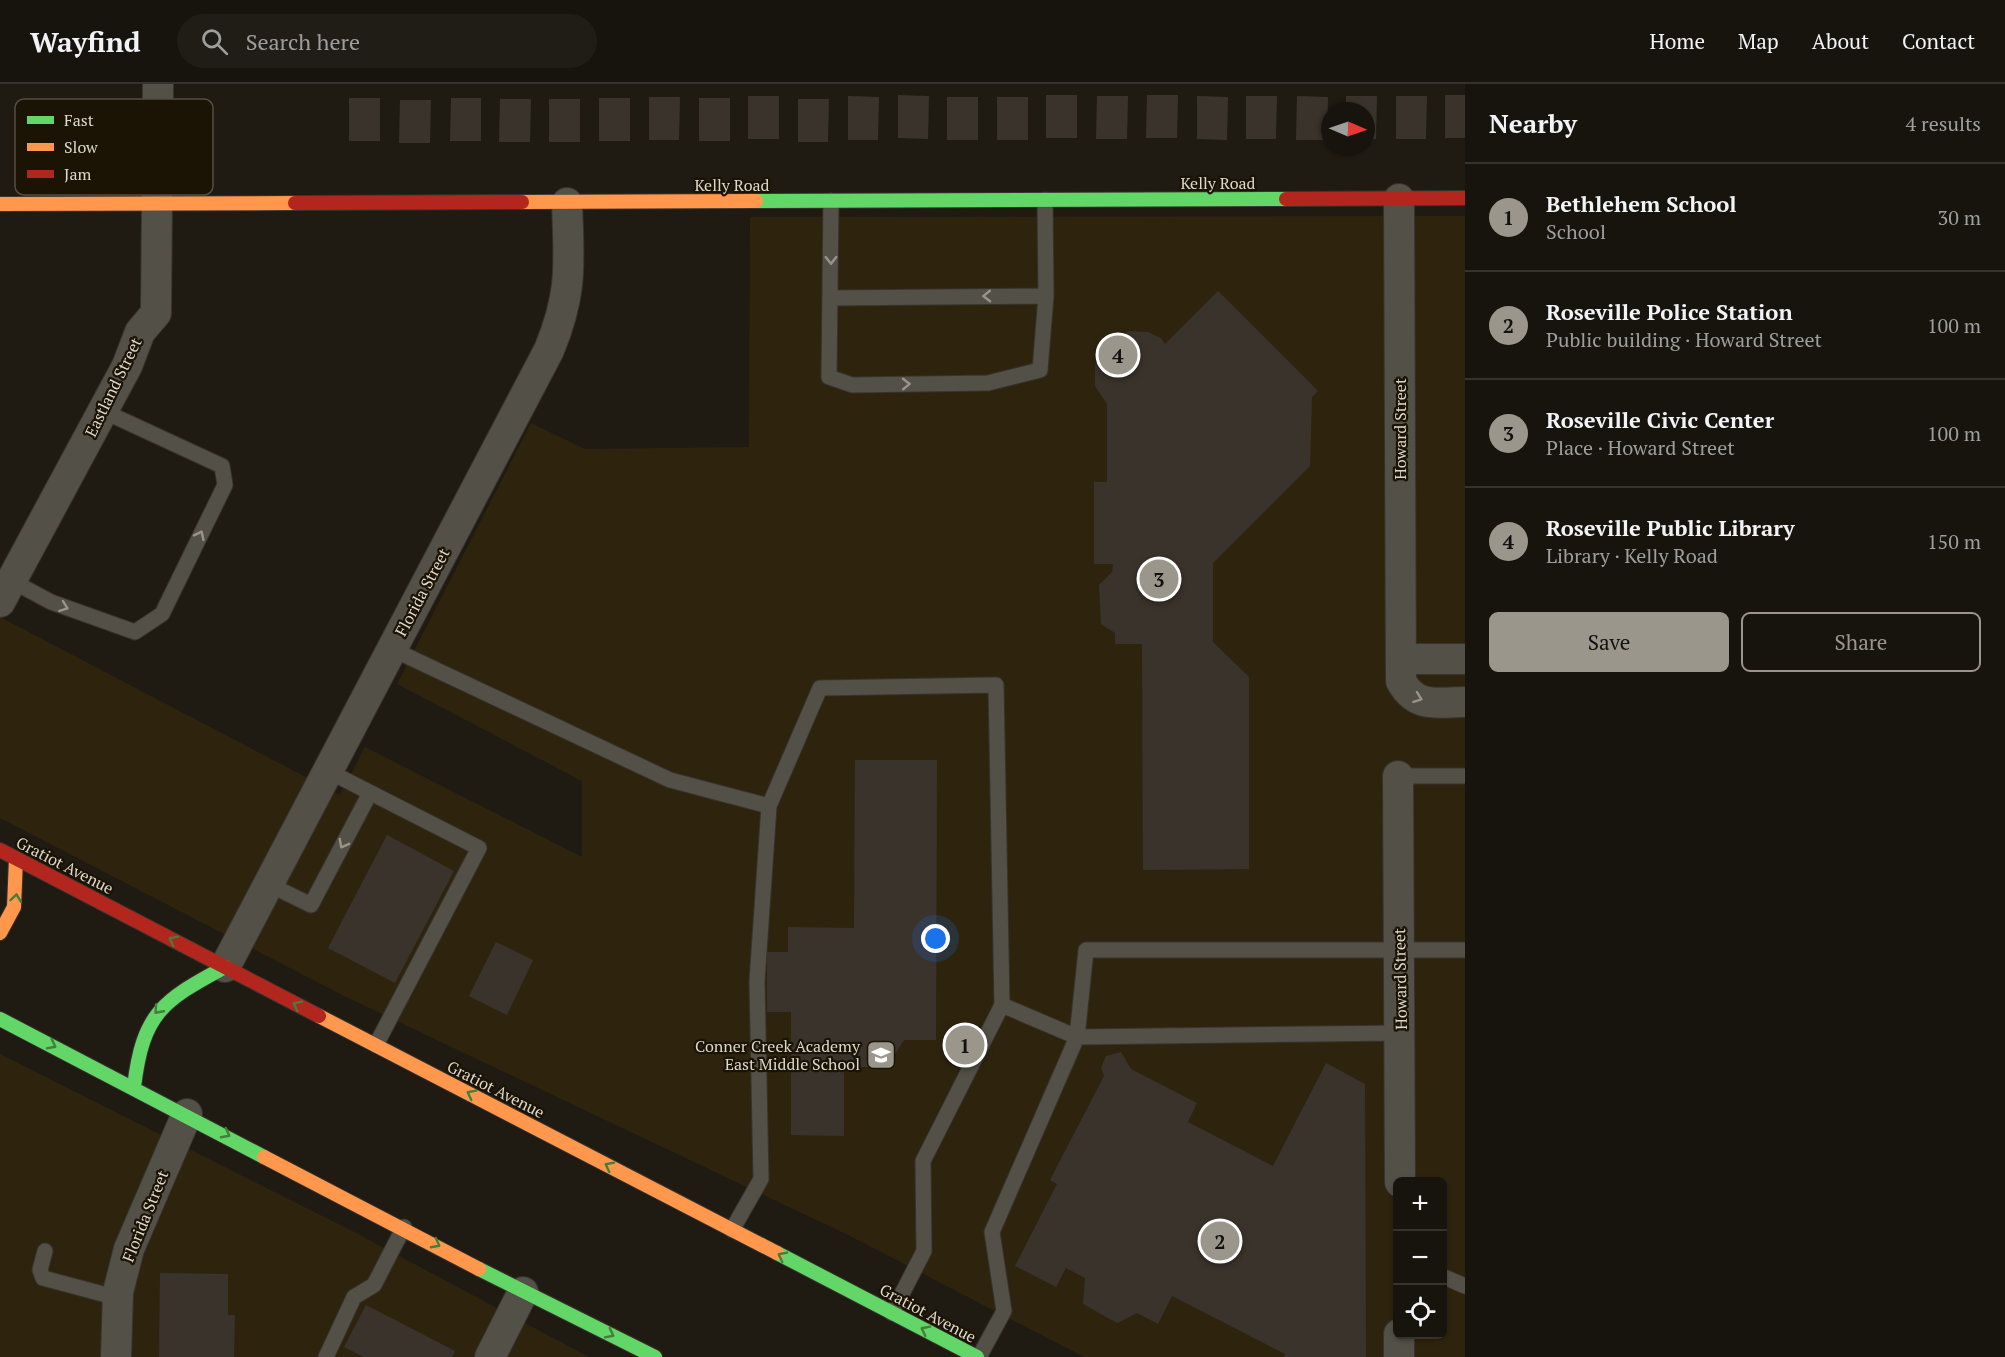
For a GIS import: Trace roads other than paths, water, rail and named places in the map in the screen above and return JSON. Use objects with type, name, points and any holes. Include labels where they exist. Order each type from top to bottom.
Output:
[{"type":"main road","name":"Kelly Road","points":[[0,204],[1465,198]]},
{"type":"main road","name":"Gratiot Avenue","points":[[0,850],[978,1357]]},
{"type":"main road","points":[[0,933],[14,910],[17,890],[16,859]]},
{"type":"main road","points":[[134,1087],[141,1039],[149,1020],[165,1002],[225,967]]},
{"type":"main road","points":[[0,1019],[188,1114],[648,1356]]},
{"type":"street","name":"Eastland Street","points":[[6,592],[127,366],[140,332],[156,313],[158,195]]},
{"type":"street","name":"Howard Street","points":[[1399,199],[1401,681],[1409,696],[1431,702],[1465,702]]},
{"type":"street","name":"Florida Street","points":[[225,967],[512,424],[562,320],[568,294],[570,270],[567,202]]},
{"type":"street","points":[[1401,658],[1465,659]]},
{"type":"street","name":"Howard Street","points":[[1398,776],[1400,1177]]},
{"type":"street","name":"Florida Street","points":[[116,1357],[118,1298],[129,1249],[188,1114]]},
{"type":"street","points":[[489,1357],[523,1292]]},
{"type":"street","points":[[1399,1339],[1399,1357]]},
{"type":"lane","points":[[831,201],[829,377],[852,385],[988,383],[1040,370],[1046,296],[1045,200]]},
{"type":"lane","points":[[831,298],[1046,296]]},
{"type":"lane","points":[[6,592],[51,602],[135,632],[162,614],[225,485],[222,466],[102,411]]},
{"type":"lane","points":[[392,649],[670,780],[769,806]]},
{"type":"lane","points":[[732,1230],[761,1179],[757,981],[769,806],[820,688],[996,685],[1002,1005],[923,1161],[924,1251],[892,1313]]},
{"type":"lane","points":[[328,771],[479,848],[376,1045]]},
{"type":"lane","points":[[1398,776],[1465,776]]},
{"type":"lane","points":[[268,884],[311,904],[370,793]]},
{"type":"lane","points":[[978,1357],[1004,1311],[992,1232],[1077,1037],[1086,950],[1465,950]]},
{"type":"lane","points":[[1002,1005],[1077,1037],[1401,1033]]},
{"type":"lane","points":[[326,1357],[354,1297],[374,1284],[404,1227]]},
{"type":"lane","points":[[45,1251],[40,1270],[43,1278],[118,1298]]},
{"type":"lane","points":[[1447,1278],[1465,1286]]},
{"type":"place","name":"Roseville Public Library","points":[[1118,355]]},
{"type":"place","name":"Roseville Civic Center","points":[[1159,579]]},
{"type":"place","name":"Bethlehem School","points":[[965,1045]]},
{"type":"place","name":"Conner Creek Academy East Middle School","points":[[881,1055]]},
{"type":"place","name":"Roseville Police Station","points":[[1220,1241]]}]
